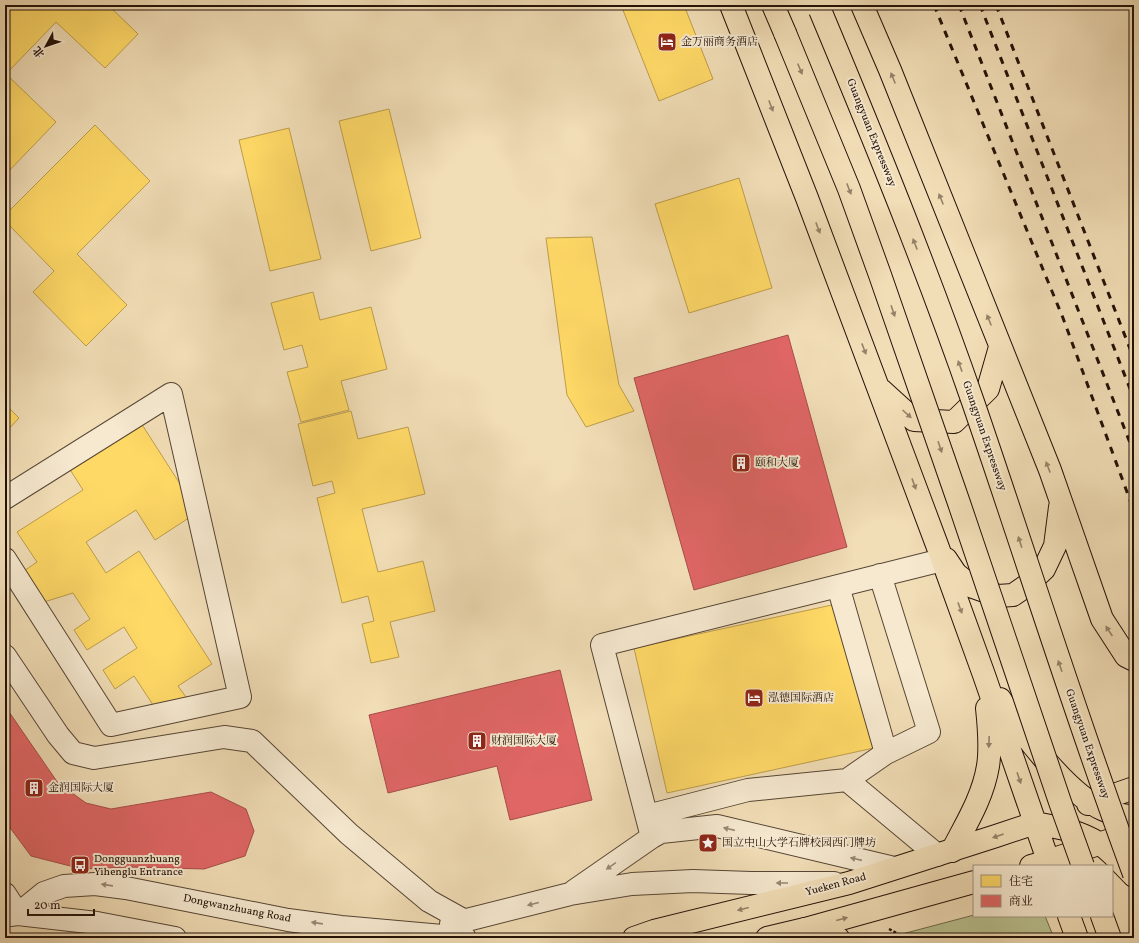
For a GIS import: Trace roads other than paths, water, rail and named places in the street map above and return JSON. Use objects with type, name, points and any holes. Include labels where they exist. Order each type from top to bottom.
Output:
[{"type":"main road","points":[[731,5],[807,198],[984,675],[1035,823],[1043,864],[1100,844]]},
{"type":"main road","points":[[773,5],[849,189],[880,275],[1083,865]]},
{"type":"main road","points":[[862,5],[890,70],[1050,470],[1102,619],[1126,656],[1134,660]]},
{"type":"main road","name":"Guangyuan Expressway","points":[[818,8],[888,174],[945,325],[975,408],[1087,747],[1134,875]]},
{"type":"main road","points":[[878,388],[914,420],[954,422],[988,389],[1000,347]]},
{"type":"main road","points":[[939,552],[956,574],[973,587],[998,596],[1013,595],[1026,586],[1044,569],[1055,546],[1061,503]]},
{"type":"main road","points":[[984,675],[1007,711],[1031,744],[1075,790],[1091,803],[1105,811],[1132,817]]},
{"type":"main road","points":[[945,853],[975,808],[988,766],[989,732],[984,675]]},
{"type":"main road","name":"Yueken Road","points":[[634,938],[654,931],[849,883],[1035,823],[1134,788]]},
{"type":"main road","points":[[1093,865],[1100,844],[1112,827],[1132,817]]},
{"type":"main road","points":[[1035,823],[1058,827],[1078,833],[1100,844],[1134,875]]},
{"type":"main road","points":[[767,938],[805,929],[973,882]]},
{"type":"main road","points":[[1069,917],[1077,938]]},
{"type":"main road","points":[[1085,917],[1086,938]]},
{"type":"main road","points":[[1102,917],[1110,938]]},
{"type":"main road","points":[[805,929],[838,938]]},
{"type":"street","points":[[5,498],[171,394],[240,697],[111,725],[5,559]]},
{"type":"street","points":[[652,837],[602,645],[880,575],[939,552]]},
{"type":"street","points":[[647,816],[748,790],[847,780],[886,753],[929,732],[880,575]]},
{"type":"street","points":[[838,586],[886,753]]},
{"type":"street","points":[[5,656],[58,735],[73,753],[94,758],[224,737],[252,741],[349,834],[465,929]]},
{"type":"street","points":[[847,780],[945,853]]},
{"type":"street","points":[[570,894],[661,832],[717,826],[894,868]]},
{"type":"street","name":"Dongwanzhuang Road","points":[[12,915],[44,893],[64,886],[95,884],[133,889],[288,920],[341,927],[412,932],[465,929],[570,894],[632,884],[693,881],[750,883],[849,883]]},
{"type":"street","points":[[5,894],[12,915],[97,923],[175,938]]},
{"type":"railway","points":[[934,5],[1063,318],[1134,511]]},
{"type":"railway","points":[[959,5],[1134,453]]},
{"type":"railway","points":[[980,5],[1134,399]]},
{"type":"railway","points":[[996,5],[1134,359]]},
{"type":"place","name":"金万丽商务酒店","points":[[667,42]]},
{"type":"place","name":"颐和大厦","points":[[741,463]]},
{"type":"place","name":"泓德国际酒店","points":[[754,698]]},
{"type":"place","name":"财润国际大厦","points":[[477,741]]},
{"type":"place","name":"金润国际大厦","points":[[34,788]]},
{"type":"place","name":"国立中山大学石牌校园西门牌坊","points":[[708,843]]},
{"type":"place","name":"Dongguanzhuang Yihenglu Entrance","points":[[80,865]]}]
